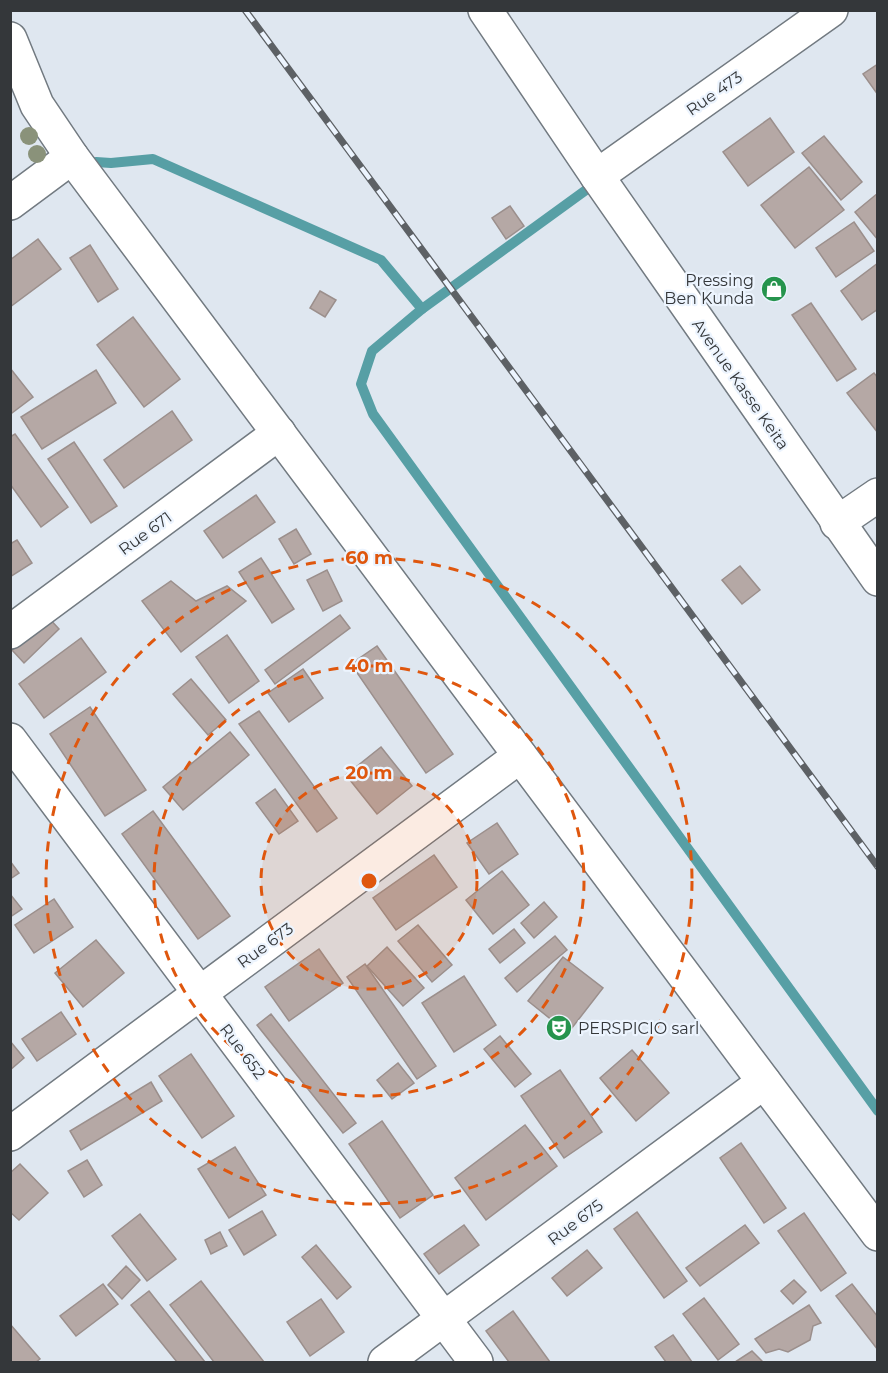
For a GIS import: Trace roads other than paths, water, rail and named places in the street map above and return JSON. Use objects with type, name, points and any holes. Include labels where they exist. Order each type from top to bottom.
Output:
[{"type":"street","name":"Avenue Kasse Keita","points":[[485,10],[597,176],[878,579]]},
{"type":"street","name":"Rue 473","points":[[597,176],[831,10]]},
{"type":"street","points":[[10,39],[37,105],[72,157],[878,1234]]},
{"type":"street","points":[[10,203],[72,157]]},
{"type":"street","name":"Rue 671","points":[[10,632],[279,434]]},
{"type":"street","points":[[837,523],[878,495]]},
{"type":"street","name":"Rue 652","points":[[10,740],[476,1362]]},
{"type":"street","name":"Rue 673","points":[[10,1134],[520,756]]},
{"type":"street","name":"Rue 675","points":[[385,1362],[764,1082]]},
{"type":"waterway","points":[[85,169],[96,162],[153,159],[381,260],[422,309]]},
{"type":"waterway","points":[[597,182],[422,309],[372,351],[361,384],[373,414],[878,1111]]},
{"type":"railway","points":[[245,10],[878,867]]},
{"type":"place","name":"Pressing Ben Kunda","points":[[774,289]]},
{"type":"place","name":"PERSPICIO sarl","points":[[559,1028]]}]
